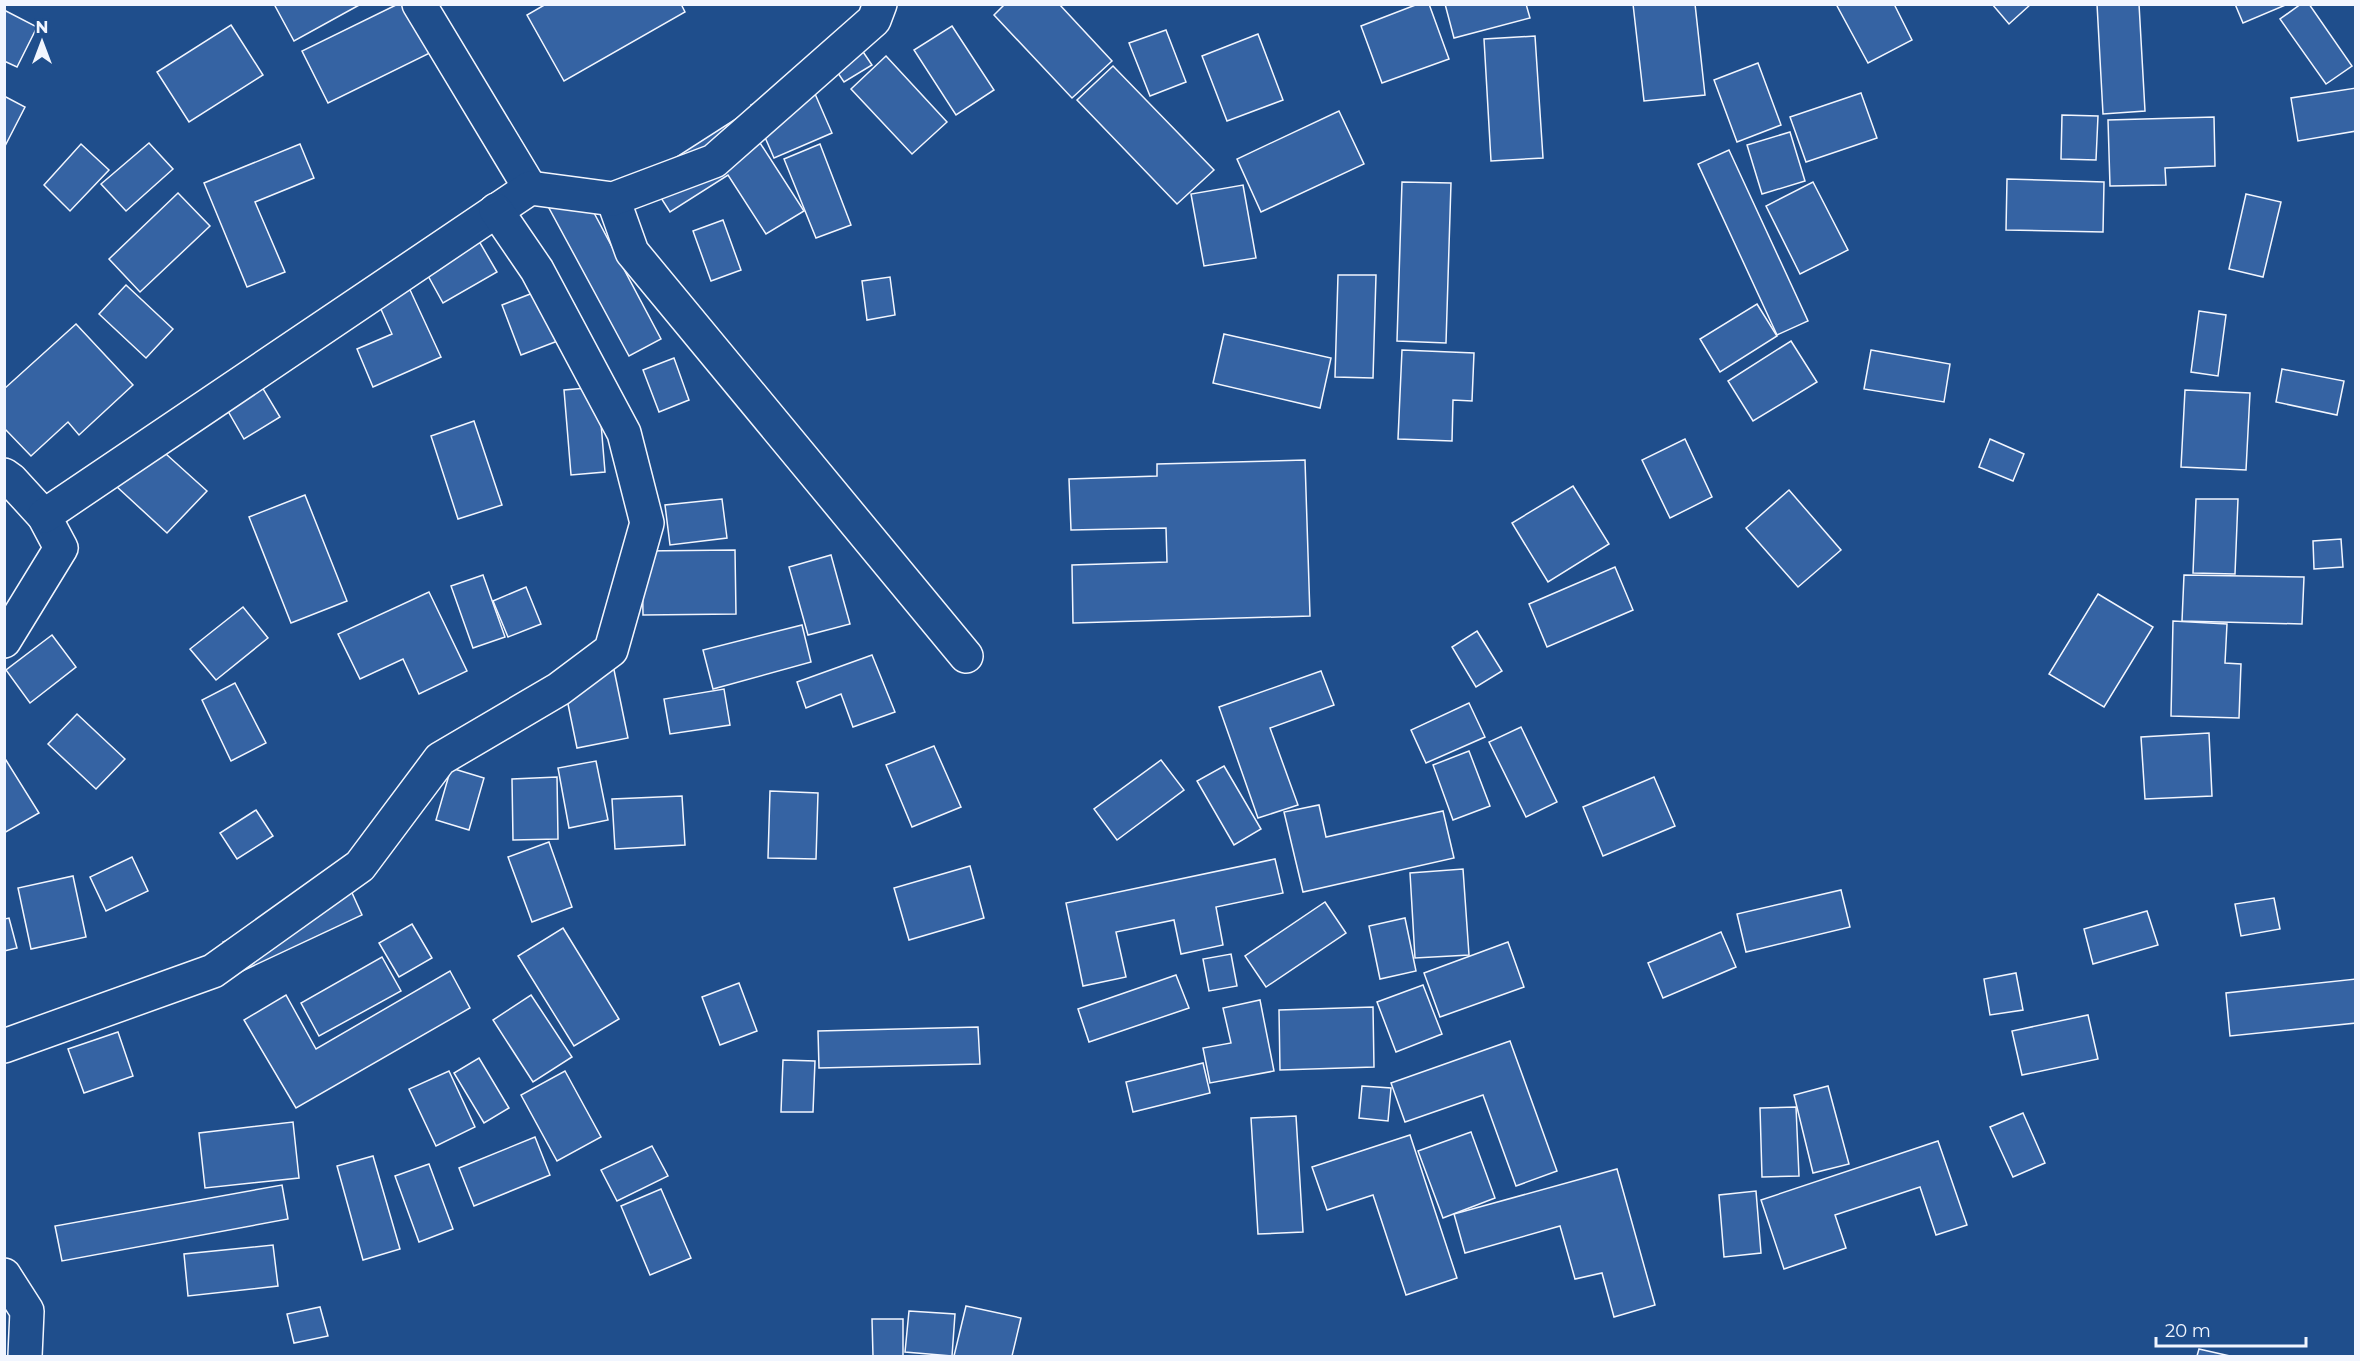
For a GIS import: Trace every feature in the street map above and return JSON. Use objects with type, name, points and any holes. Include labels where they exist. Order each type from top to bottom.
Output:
[{"type":"street","points":[[419,4],[530,188]]},
{"type":"street","points":[[44,516],[530,188],[613,199],[714,161],[874,20],[880,4]]},
{"type":"street","points":[[613,199],[632,252],[966,656]]},
{"type":"street","points":[[4,1046],[213,971],[360,866],[440,759],[559,688],[611,650],[647,524],[624,433],[537,270],[496,210]]},
{"type":"street","points":[[4,475],[44,516],[61,548],[4,641]]},
{"type":"street","points":[[4,1275],[25,1356]]},
{"type":"building","points":[[274,4],[361,4],[294,41]]},
{"type":"building","points":[[398,4],[418,4],[440,48],[328,103],[302,51]]},
{"type":"building","points":[[546,4],[681,4],[685,12],[564,81],[527,15]]},
{"type":"building","points":[[1005,4],[1059,4],[1112,61],[1072,98],[994,15]]},
{"type":"building","points":[[1418,4],[1429,4],[1449,59],[1382,83],[1361,26]]},
{"type":"building","points":[[1445,4],[1526,4],[1530,18],[1454,38]]},
{"type":"building","points":[[1633,4],[1695,4],[1705,95],[1644,101]]},
{"type":"building","points":[[1836,4],[1894,4],[1912,40],[1868,63]]},
{"type":"building","points":[[1992,4],[2031,4],[2009,24]]},
{"type":"building","points":[[2097,4],[2139,4],[2145,111],[2103,114]]},
{"type":"building","points":[[2235,4],[2288,4],[2243,23]]},
{"type":"building","points":[[2301,4],[2309,4],[2352,66],[2326,84],[2280,19]]},
{"type":"building","points":[[4,10],[37,27],[17,67],[4,61]]},
{"type":"building","points":[[231,25],[263,75],[189,122],[157,72]]},
{"type":"building","points":[[952,26],[994,90],[956,115],[914,50]]},
{"type":"building","points":[[1166,30],[1186,82],[1150,96],[1129,43]]},
{"type":"building","points":[[1258,34],[1283,100],[1227,121],[1202,56]]},
{"type":"building","points":[[1535,36],[1543,158],[1491,161],[1484,39]]},
{"type":"building","points":[[853,37],[872,65],[844,82],[825,54]]},
{"type":"building","points":[[886,56],[947,122],[912,154],[851,89]]},
{"type":"building","points":[[1758,63],[1781,125],[1737,142],[1714,80]]},
{"type":"building","points":[[1113,66],[1214,170],[1177,204],[1077,100]]},
{"type":"building","points":[[809,80],[832,133],[774,158],[751,105]]},
{"type":"building","points":[[2356,88],[2356,131],[2298,141],[2291,98]]},
{"type":"building","points":[[1861,93],[1877,138],[1806,162],[1790,117]]},
{"type":"building","points":[[4,96],[25,107],[4,148]]},
{"type":"building","points":[[1339,111],[1364,164],[1261,212],[1237,159]]},
{"type":"building","points":[[742,115],[804,211],[766,234],[728,175],[670,212],[647,176]]},
{"type":"building","points":[[2062,115],[2098,116],[2096,160],[2061,159]]},
{"type":"building","points":[[2214,117],[2215,166],[2165,168],[2166,185],[2110,186],[2108,120]]},
{"type":"building","points":[[1790,132],[1805,181],[1762,194],[1747,145]]},
{"type":"building","points":[[149,143],[173,169],[126,211],[101,184]]},
{"type":"building","points":[[81,144],[109,170],[70,211],[44,185]]},
{"type":"building","points":[[300,144],[314,178],[255,202],[285,272],[247,287],[204,183]]},
{"type":"building","points":[[820,144],[851,225],[816,238],[784,159]]},
{"type":"building","points":[[1729,150],[1808,321],[1777,335],[1698,164]]},
{"type":"building","points":[[576,179],[661,339],[629,356],[543,197]]},
{"type":"building","points":[[2007,179],[2104,182],[2103,232],[2006,230]]},
{"type":"building","points":[[1402,182],[1451,183],[1446,343],[1397,341]]},
{"type":"building","points":[[1813,182],[1848,250],[1800,274],[1766,206]]},
{"type":"building","points":[[1243,185],[1256,258],[1204,266],[1191,194]]},
{"type":"building","points":[[178,193],[210,226],[140,292],[109,259]]},
{"type":"building","points":[[2246,194],[2281,202],[2263,277],[2229,269]]},
{"type":"building","points":[[723,220],[741,270],[711,281],[693,231]]},
{"type":"building","points":[[469,224],[497,272],[443,303],[416,254]]},
{"type":"building","points":[[399,266],[441,357],[373,387],[357,349],[392,334],[368,280]]},
{"type":"building","points":[[1338,275],[1376,275],[1373,378],[1335,377]]},
{"type":"building","points":[[890,277],[895,315],[867,320],[862,281]]},
{"type":"building","points":[[556,284],[576,334],[521,355],[502,305]]},
{"type":"building","points":[[126,285],[173,329],[146,358],[99,314]]},
{"type":"building","points":[[1757,304],[1777,336],[1720,372],[1700,339]]},
{"type":"building","points":[[2199,311],[2226,315],[2218,376],[2191,372]]},
{"type":"building","points":[[76,324],[133,385],[79,435],[68,422],[31,456],[4,428],[4,389]]},
{"type":"building","points":[[1224,334],[1331,358],[1320,408],[1213,383]]},
{"type":"building","points":[[1791,341],[1817,382],[1753,421],[1728,381]]},
{"type":"building","points":[[1402,350],[1474,353],[1472,401],[1453,400],[1452,441],[1398,439]]},
{"type":"building","points":[[1871,350],[1950,364],[1944,402],[1864,389]]},
{"type":"building","points":[[674,358],[689,400],[659,412],[643,370]]},
{"type":"building","points":[[2282,369],[2344,381],[2337,415],[2276,402]]},
{"type":"building","points":[[253,372],[280,417],[244,439],[217,392]]},
{"type":"building","points":[[598,387],[605,472],[571,475],[564,390]]},
{"type":"building","points":[[2185,390],[2250,393],[2246,470],[2181,467]]},
{"type":"building","points":[[474,421],[502,505],[458,519],[431,436]]},
{"type":"building","points":[[1685,439],[1712,497],[1670,518],[1642,460]]},
{"type":"building","points":[[1990,439],[2024,454],[2013,481],[1979,467]]},
{"type":"building","points":[[156,445],[207,491],[167,533],[116,486]]},
{"type":"building","points":[[1305,460],[1310,616],[1073,623],[1072,565],[1167,562],[1166,528],[1071,530],[1069,479],[1157,476],[1157,464]]},
{"type":"building","points":[[1573,486],[1609,544],[1548,582],[1512,523]]},
{"type":"building","points":[[1789,490],[1841,550],[1798,587],[1746,528]]},
{"type":"building","points":[[305,495],[347,601],[291,623],[249,517]]},
{"type":"building","points":[[722,499],[727,538],[670,545],[665,505]]},
{"type":"building","points":[[2196,499],[2238,499],[2235,574],[2193,573]]},
{"type":"building","points":[[2341,539],[2343,567],[2314,569],[2313,541]]},
{"type":"building","points":[[735,550],[736,614],[643,615],[642,551]]},
{"type":"building","points":[[831,555],[850,624],[808,635],[789,567]]},
{"type":"building","points":[[1615,567],[1633,610],[1547,647],[1529,604]]},
{"type":"building","points":[[483,575],[505,637],[473,648],[451,586]]},
{"type":"building","points":[[2184,575],[2304,577],[2302,624],[2182,621]]},
{"type":"building","points":[[526,587],[541,624],[508,637],[493,601]]},
{"type":"building","points":[[429,592],[467,671],[419,694],[403,659],[360,679],[338,634]]},
{"type":"building","points":[[2098,594],[2153,627],[2104,707],[2049,674]]},
{"type":"building","points":[[243,607],[268,638],[216,680],[190,649]]},
{"type":"building","points":[[2173,621],[2227,624],[2225,663],[2241,664],[2239,718],[2171,716]]},
{"type":"building","points":[[802,625],[811,662],[713,689],[703,650]]},
{"type":"building","points":[[1477,631],[1502,671],[1476,687],[1452,647]]},
{"type":"building","points":[[52,635],[76,667],[30,703],[6,670]]},
{"type":"building","points":[[872,655],[895,712],[853,727],[841,694],[806,708],[797,682]]},
{"type":"building","points":[[612,660],[628,738],[577,748],[561,670]]},
{"type":"building","points":[[1321,671],[1334,705],[1270,728],[1298,805],[1258,818],[1219,707]]},
{"type":"building","points":[[235,683],[266,743],[231,761],[202,700]]},
{"type":"building","points":[[724,689],[730,725],[670,734],[664,699]]},
{"type":"building","points":[[1469,703],[1485,737],[1426,763],[1411,730]]},
{"type":"building","points":[[77,714],[125,759],[96,789],[48,744]]},
{"type":"building","points":[[1521,727],[1557,802],[1526,817],[1489,742]]},
{"type":"building","points":[[2209,733],[2212,796],[2145,799],[2141,737]]},
{"type":"building","points":[[934,746],[961,807],[912,827],[886,765]]},
{"type":"building","points":[[1469,751],[1490,806],[1453,820],[1433,765]]},
{"type":"building","points":[[4,757],[39,813],[4,833]]},
{"type":"building","points":[[1161,760],[1184,790],[1117,840],[1094,809]]},
{"type":"building","points":[[596,761],[608,820],[569,828],[558,768]]},
{"type":"building","points":[[1224,766],[1261,829],[1234,845],[1197,781]]},
{"type":"building","points":[[451,768],[484,778],[469,830],[436,820]]},
{"type":"building","points":[[557,777],[558,839],[513,840],[512,779]]},
{"type":"building","points":[[1654,777],[1675,826],[1603,856],[1583,807]]},
{"type":"building","points":[[770,791],[818,793],[816,859],[768,858]]},
{"type":"building","points":[[682,796],[685,845],[615,849],[612,799]]},
{"type":"building","points":[[1319,805],[1326,837],[1443,811],[1454,858],[1303,892],[1284,812]]},
{"type":"building","points":[[256,810],[273,836],[237,859],[220,833]]},
{"type":"building","points":[[549,842],[572,907],[532,922],[508,857]]},
{"type":"building","points":[[132,857],[148,891],[106,911],[90,877]]},
{"type":"building","points":[[1275,859],[1283,893],[1216,907],[1223,945],[1181,954],[1174,920],[1116,932],[1126,977],[1083,986],[1066,903]]},
{"type":"building","points":[[970,866],[984,918],[909,940],[894,888]]},
{"type":"building","points":[[1463,869],[1469,955],[1415,958],[1410,873]]},
{"type":"building","points":[[73,876],[86,937],[31,949],[18,888]]},
{"type":"building","points":[[348,884],[362,915],[238,973],[223,942]]},
{"type":"building","points":[[1841,890],[1850,927],[1746,952],[1737,914]]},
{"type":"building","points":[[2274,898],[2280,929],[2241,936],[2235,904]]},
{"type":"building","points":[[1325,902],[1346,933],[1266,987],[1245,956]]},
{"type":"building","points":[[2147,911],[2158,945],[2093,964],[2084,929]]},
{"type":"building","points":[[9,918],[17,948],[4,951],[4,919]]},
{"type":"building","points":[[1405,918],[1416,971],[1380,979],[1369,926]]},
{"type":"building","points":[[412,924],[432,958],[399,977],[379,943]]},
{"type":"building","points":[[563,928],[619,1019],[574,1046],[518,956]]},
{"type":"building","points":[[1721,932],[1736,967],[1663,998],[1648,963]]},
{"type":"building","points":[[1508,942],[1524,987],[1440,1017],[1424,973]]},
{"type":"building","points":[[1231,954],[1237,986],[1209,991],[1203,959]]},
{"type":"building","points":[[382,957],[401,991],[319,1036],[301,1003]]},
{"type":"building","points":[[450,971],[470,1008],[296,1108],[244,1020],[286,995],[316,1049]]},
{"type":"building","points":[[2016,973],[2023,1010],[1990,1015],[1984,979]]},
{"type":"building","points":[[1176,975],[1189,1008],[1089,1042],[1078,1009]]},
{"type":"building","points":[[2356,979],[2356,1023],[2230,1036],[2226,993]]},
{"type":"building","points":[[739,983],[757,1031],[720,1045],[702,997]]},
{"type":"building","points":[[1423,985],[1442,1034],[1396,1052],[1377,1002]]},
{"type":"building","points":[[531,995],[572,1057],[533,1082],[493,1020]]},
{"type":"building","points":[[1260,1000],[1274,1071],[1210,1083],[1203,1048],[1231,1043],[1223,1008]]},
{"type":"building","points":[[1373,1007],[1374,1067],[1280,1070],[1279,1010]]},
{"type":"building","points":[[2088,1015],[2098,1059],[2022,1075],[2012,1031]]},
{"type":"building","points":[[978,1027],[980,1064],[819,1068],[818,1031]]},
{"type":"building","points":[[118,1032],[133,1076],[84,1093],[68,1049]]},
{"type":"building","points":[[1510,1041],[1557,1171],[1516,1186],[1483,1095],[1405,1122],[1391,1083]]},
{"type":"building","points":[[479,1058],[509,1108],[484,1123],[454,1073]]},
{"type":"building","points":[[783,1060],[815,1061],[813,1112],[781,1112]]},
{"type":"building","points":[[1203,1063],[1210,1093],[1133,1112],[1126,1082]]},
{"type":"building","points":[[449,1071],[475,1127],[436,1146],[409,1089]]},
{"type":"building","points":[[565,1071],[601,1137],[557,1161],[521,1095]]},
{"type":"building","points":[[1362,1086],[1391,1088],[1388,1121],[1359,1118]]},
{"type":"building","points":[[1828,1086],[1849,1164],[1813,1173],[1794,1095]]},
{"type":"building","points":[[1796,1107],[1799,1176],[1762,1177],[1760,1108]]},
{"type":"building","points":[[2023,1113],[2045,1163],[2013,1177],[1990,1127]]},
{"type":"building","points":[[1296,1116],[1303,1232],[1258,1234],[1251,1118]]},
{"type":"building","points":[[293,1122],[299,1178],[205,1188],[199,1133]]},
{"type":"building","points":[[1471,1132],[1495,1198],[1443,1218],[1418,1151]]},
{"type":"building","points":[[1410,1135],[1457,1278],[1406,1295],[1373,1195],[1327,1210],[1312,1167]]},
{"type":"building","points":[[535,1137],[550,1175],[474,1206],[459,1168]]},
{"type":"building","points":[[1938,1141],[1967,1225],[1936,1235],[1920,1187],[1835,1215],[1846,1248],[1784,1269],[1761,1200]]},
{"type":"building","points":[[652,1146],[668,1176],[617,1201],[601,1170]]},
{"type":"building","points":[[373,1156],[400,1249],[363,1260],[337,1166]]},
{"type":"building","points":[[429,1164],[453,1229],[419,1242],[395,1176]]},
{"type":"building","points":[[1617,1169],[1655,1305],[1614,1317],[1602,1273],[1575,1279],[1560,1226],[1465,1253],[1454,1214]]},
{"type":"building","points":[[282,1185],[288,1219],[62,1261],[55,1226]]},
{"type":"building","points":[[661,1189],[691,1258],[650,1275],[621,1206]]},
{"type":"building","points":[[1756,1191],[1761,1253],[1724,1257],[1719,1195]]},
{"type":"building","points":[[273,1245],[278,1286],[188,1296],[184,1254]]},
{"type":"building","points":[[966,1306],[1021,1318],[1012,1356],[954,1356]]},
{"type":"building","points":[[320,1307],[328,1336],[294,1343],[287,1314]]},
{"type":"building","points":[[909,1311],[955,1314],[952,1356],[905,1352]]},
{"type":"building","points":[[872,1319],[903,1319],[903,1356],[873,1356]]},
{"type":"building","points":[[2199,1349],[2230,1356],[2197,1356]]}]
